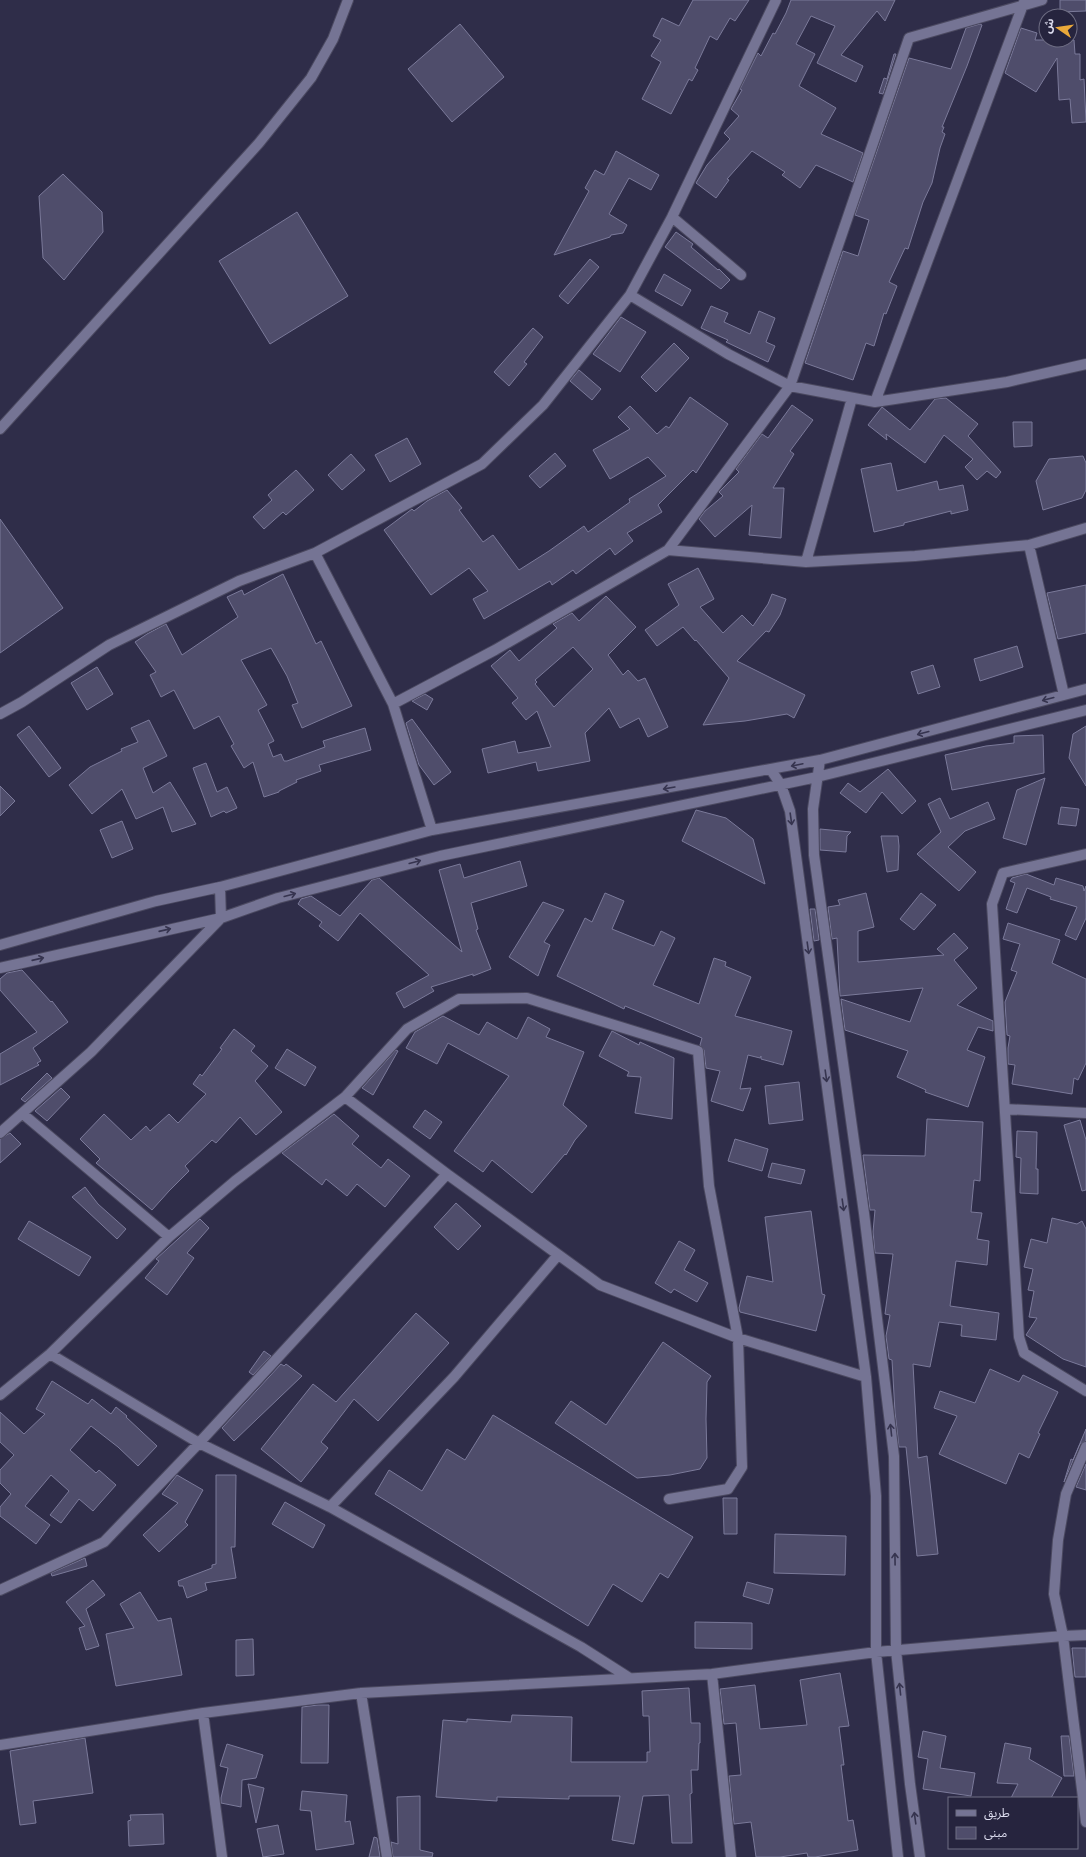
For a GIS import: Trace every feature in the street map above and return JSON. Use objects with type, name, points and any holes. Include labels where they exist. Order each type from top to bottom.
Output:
[{"type":"street","points":[[0,429],[259,143],[311,78],[333,38],[348,0]]},
{"type":"street","points":[[0,714],[22,702],[110,645],[239,581],[315,553],[482,464],[543,405],[630,294],[672,217],[776,0]]},
{"type":"street","points":[[393,704],[495,650],[668,550],[790,386],[909,38],[1024,3],[1042,0]]},
{"type":"street","points":[[875,402],[1024,3]]},
{"type":"street","points":[[672,217],[741,275]]},
{"type":"street","points":[[630,294],[728,354],[790,386],[875,402],[1007,382],[1086,364]]},
{"type":"street","points":[[806,562],[852,398]]},
{"type":"street","points":[[668,550],[806,562],[915,556],[1029,545],[1086,528]]},
{"type":"street","points":[[1029,545],[1064,695]]},
{"type":"street","points":[[315,553],[393,704],[432,830]]},
{"type":"street","points":[[0,945],[156,901],[220,887],[432,830],[820,760],[1086,689]]},
{"type":"street","points":[[0,968],[221,918],[278,898],[440,856],[817,777],[1086,710]]},
{"type":"street","points":[[820,760],[812,809],[814,855],[864,1213],[894,1456],[896,1650],[910,1784],[920,1857]]},
{"type":"street","points":[[771,770],[781,785],[790,811],[866,1377],[876,1496],[876,1652],[898,1857]]},
{"type":"street","points":[[1086,854],[1003,873],[992,904],[1019,1336],[1024,1353],[1086,1391]]},
{"type":"street","points":[[0,1133],[91,1052],[221,918],[220,887]]},
{"type":"street","points":[[0,1395],[50,1354],[170,1237],[236,1181],[345,1097],[407,1029],[459,999],[527,998],[698,1051],[709,1186],[738,1338],[742,1467],[728,1489],[669,1499]]},
{"type":"street","points":[[345,1097],[447,1174],[600,1285],[738,1338],[866,1377]]},
{"type":"street","points":[[1005,1109],[1086,1113]]},
{"type":"street","points":[[23,1114],[170,1237]]},
{"type":"street","points":[[0,1590],[104,1542],[199,1443],[447,1174]]},
{"type":"street","points":[[330,1507],[454,1377],[558,1255]]},
{"type":"street","points":[[50,1354],[199,1443],[330,1507],[581,1647],[628,1677]]},
{"type":"street","points":[[1085,1817],[1063,1636],[1054,1594],[1058,1540],[1066,1494],[1086,1448]]},
{"type":"street","points":[[0,1745],[203,1713],[361,1693],[628,1677],[712,1674],[876,1652],[1086,1635]]},
{"type":"street","points":[[712,1674],[731,1857]]},
{"type":"street","points":[[361,1693],[387,1857]]},
{"type":"street","points":[[203,1713],[222,1857]]},
{"type":"building","points":[[693,0],[749,0],[735,21],[730,18],[717,40],[710,36],[695,68],[698,70],[692,81],[689,79],[671,114],[642,99],[661,62],[651,56],[661,40],[653,36],[662,18],[679,26]]},
{"type":"building","points":[[791,0],[895,0],[885,21],[877,11],[841,55],[863,66],[856,82],[817,63],[835,26],[811,16],[796,44],[815,54],[799,86],[836,108],[821,134],[863,153],[853,182],[816,165],[800,188],[782,175],[785,172],[752,151],[727,179],[729,180],[716,198],[696,183],[707,165],[730,139],[724,133],[739,116],[731,109],[742,90],[740,89],[758,53],[761,56],[773,33],[775,34]]},
{"type":"building","points":[[1060,0],[1086,0],[1086,11],[1078,11],[1078,8],[1060,8]]},
{"type":"building","points":[[460,24],[504,77],[452,122],[408,69]]},
{"type":"building","points":[[980,24],[982,25],[967,66],[942,127],[944,127],[942,132],[945,134],[940,148],[932,183],[923,202],[908,249],[905,248],[889,282],[897,286],[886,314],[884,313],[874,346],[866,343],[853,380],[805,363],[843,251],[858,256],[869,220],[855,215],[909,58],[951,69],[966,28]]},
{"type":"building","points":[[1021,28],[1037,33],[1035,40],[1038,40],[1038,48],[1075,48],[1075,54],[1080,54],[1080,80],[1084,79],[1086,122],[1072,123],[1070,99],[1059,100],[1057,58],[1036,92],[1005,73]]},
{"type":"building","points":[[894,54],[896,54],[883,94],[879,93],[884,78],[887,79]]},
{"type":"building","points":[[616,151],[659,175],[651,190],[629,178],[609,214],[627,225],[623,233],[611,235],[610,237],[554,255],[589,191],[585,188],[595,170],[604,175]]},
{"type":"building","points":[[63,174],[102,212],[103,232],[64,280],[43,258],[39,196]]},
{"type":"building","points":[[297,212],[348,296],[270,344],[219,261]]},
{"type":"building","points":[[676,232],[693,244],[691,247],[718,270],[719,269],[730,280],[721,289],[665,247]]},
{"type":"building","points":[[590,259],[599,267],[568,304],[559,296]]},
{"type":"building","points":[[664,274],[691,290],[682,306],[655,291]]},
{"type":"building","points":[[711,306],[728,313],[724,322],[750,334],[759,311],[775,318],[766,342],[775,346],[768,362],[726,342],[728,340],[701,328]]},
{"type":"building","points":[[621,317],[646,332],[620,372],[593,354]]},
{"type":"building","points":[[533,328],[543,337],[524,362],[527,364],[509,386],[494,372]]},
{"type":"building","points":[[674,343],[689,358],[656,392],[641,377]]},
{"type":"building","points":[[579,370],[601,389],[592,400],[570,381]]},
{"type":"building","points":[[690,397],[728,424],[696,473],[693,470],[658,505],[662,512],[627,533],[633,541],[615,555],[610,548],[576,574],[573,570],[552,585],[550,581],[484,619],[473,599],[488,591],[469,568],[431,595],[384,530],[412,509],[414,511],[427,501],[447,490],[462,508],[459,510],[483,542],[493,535],[519,570],[584,526],[588,532],[630,502],[629,499],[666,476],[648,457],[610,479],[593,450],[630,429],[618,417],[630,406],[657,434],[666,426],[669,428]]},
{"type":"building","points":[[946,398],[978,424],[968,436],[1001,472],[996,478],[987,471],[977,480],[965,467],[973,459],[944,435],[925,463],[886,434],[887,440],[868,425],[882,407],[910,430],[935,399]]},
{"type":"building","points":[[792,405],[813,420],[790,451],[794,454],[773,488],[784,488],[781,538],[749,535],[752,505],[715,537],[699,519],[705,511],[723,496],[719,492],[739,472],[736,469],[762,434],[768,438]]},
{"type":"building","points":[[1013,422],[1032,422],[1032,446],[1014,447]]},
{"type":"building","points":[[407,438],[421,464],[390,482],[375,455]]},
{"type":"building","points":[[555,453],[566,466],[540,488],[529,476]]},
{"type":"building","points":[[351,454],[365,470],[342,490],[328,475]]},
{"type":"building","points":[[1083,456],[1086,463],[1086,490],[1082,498],[1043,510],[1036,481],[1049,459]]},
{"type":"building","points":[[891,463],[897,491],[937,481],[939,490],[963,485],[968,510],[951,514],[951,511],[874,532],[861,469]]},
{"type":"building","points":[[296,470],[314,490],[286,515],[283,512],[264,529],[253,517],[272,500],[268,495]]},
{"type":"building","points":[[0,519],[63,608],[0,653]]},
{"type":"building","points":[[698,568],[714,599],[700,607],[723,633],[742,615],[753,626],[768,604],[772,594],[786,599],[780,615],[769,632],[766,631],[737,661],[805,695],[794,718],[787,714],[745,721],[703,725],[729,678],[683,627],[657,646],[645,630],[679,605],[668,584]]},
{"type":"building","points":[[283,574],[316,644],[321,641],[352,706],[302,728],[292,705],[298,703],[287,676],[271,648],[241,660],[267,705],[258,710],[274,741],[268,744],[273,757],[281,754],[284,761],[287,761],[325,747],[323,741],[365,728],[371,750],[319,765],[321,771],[296,780],[297,782],[279,792],[264,797],[253,762],[244,768],[231,746],[234,744],[219,716],[194,729],[174,690],[161,697],[150,675],[156,672],[135,642],[166,624],[182,655],[238,617],[227,597],[242,590],[244,595]]},
{"type":"building","points":[[1086,585],[1086,633],[1058,639],[1047,593]]},
{"type":"building","points":[[606,596],[636,627],[608,655],[623,675],[628,670],[638,681],[645,678],[668,727],[648,737],[639,718],[620,728],[609,708],[585,733],[590,761],[538,771],[536,762],[488,773],[482,749],[515,741],[518,753],[551,747],[537,711],[526,720],[512,703],[518,698],[491,666],[510,650],[519,661],[557,628],[553,624],[572,613],[579,621]],"holes":[[[573,647],[593,669],[554,707],[535,684],[537,682],[535,680]]]},
{"type":"building","points":[[1017,646],[1023,667],[980,681],[974,659]]},
{"type":"building","points":[[933,665],[940,687],[918,694],[911,672]]},
{"type":"building","points":[[97,667],[113,694],[87,710],[71,683]]},
{"type":"building","points":[[425,694],[433,699],[427,710],[412,701]]},
{"type":"building","points":[[412,719],[451,772],[434,785],[419,765],[406,723]]},
{"type":"building","points":[[149,720],[167,756],[143,768],[153,793],[170,782],[196,824],[172,832],[163,807],[136,819],[122,789],[92,814],[69,785],[90,767],[122,751],[121,749],[138,742],[131,728]]},
{"type":"building","points":[[29,726],[61,768],[49,777],[17,735]]},
{"type":"building","points":[[1086,726],[1086,786],[1069,758],[1073,734]]},
{"type":"building","points":[[1043,735],[1044,773],[952,790],[945,755],[986,746],[1014,743],[1014,736]]},
{"type":"building","points":[[206,763],[217,792],[227,787],[237,808],[226,813],[224,811],[211,817],[193,768]]},
{"type":"building","points":[[888,769],[916,801],[902,814],[882,792],[866,813],[840,793],[848,783],[860,792]]},
{"type":"building","points":[[1045,778],[1026,845],[1003,838],[1017,790]]},
{"type":"building","points":[[0,786],[15,801],[0,816]]},
{"type":"building","points":[[940,798],[950,819],[988,802],[995,819],[965,831],[948,847],[976,872],[959,891],[917,854],[941,832],[928,804]]},
{"type":"building","points":[[1061,807],[1079,809],[1076,826],[1058,824]]},
{"type":"building","points":[[696,810],[726,818],[753,839],[765,884],[682,841]]},
{"type":"building","points":[[122,821],[133,849],[112,858],[100,830]]},
{"type":"building","points":[[820,829],[851,832],[847,836],[846,852],[820,850]]},
{"type":"building","points":[[881,836],[898,836],[898,870],[887,872]]},
{"type":"building","points":[[520,861],[527,886],[471,903],[478,929],[476,930],[491,969],[473,976],[473,974],[431,987],[434,991],[404,1008],[396,993],[429,975],[360,913],[338,941],[319,926],[322,922],[298,904],[301,899],[311,896],[340,916],[372,880],[379,878],[462,952],[439,870],[460,864],[464,878]]},
{"type":"building","points":[[1026,874],[1054,885],[1056,878],[1083,886],[1084,891],[1086,886],[1086,918],[1076,940],[1065,935],[1077,907],[1050,899],[1051,897],[1027,888],[1017,913],[1006,909],[1015,883],[1010,881],[1012,878]]},
{"type":"building","points":[[605,893],[624,901],[612,929],[654,946],[661,931],[675,938],[653,985],[699,1004],[714,958],[726,962],[725,966],[751,977],[735,1016],[792,1031],[783,1065],[761,1059],[761,1056],[760,1058],[748,1055],[740,1089],[751,1088],[743,1111],[711,1101],[720,1071],[706,1068],[704,1050],[700,1045],[702,1038],[625,1006],[624,1009],[557,976],[585,918],[592,922]]},
{"type":"building","points":[[866,893],[874,927],[858,931],[858,962],[944,955],[937,949],[954,933],[968,948],[954,960],[977,988],[957,1005],[993,1021],[993,1031],[978,1027],[967,1050],[985,1057],[968,1107],[925,1092],[926,1090],[897,1077],[908,1051],[845,1030],[841,999],[910,1022],[923,988],[840,996],[837,938],[832,939],[828,907],[840,905],[838,900]]},
{"type":"building","points":[[921,893],[936,905],[914,930],[900,919]]},
{"type":"building","points":[[543,902],[564,910],[544,942],[550,945],[538,976],[509,957]]},
{"type":"building","points":[[810,909],[815,909],[819,940],[814,941]]},
{"type":"building","points":[[1008,923],[1060,940],[1052,963],[1086,979],[1086,1063],[1078,1080],[1074,1078],[1072,1094],[1012,1084],[1015,1065],[1008,1064],[1010,1036],[1007,1035],[1005,1002],[1017,972],[1011,970],[1020,944],[1003,939]]},
{"type":"building","points":[[22,970],[51,1002],[52,1001],[68,1022],[33,1048],[41,1061],[37,1063],[39,1065],[0,1085],[0,1054],[37,1032],[0,990],[0,979],[7,973]]},
{"type":"building","points":[[443,1016],[479,1035],[487,1022],[517,1039],[528,1017],[550,1029],[546,1037],[584,1052],[563,1105],[587,1126],[575,1140],[566,1155],[565,1154],[532,1193],[492,1160],[483,1172],[454,1151],[509,1076],[448,1043],[437,1064],[406,1048],[415,1032]]},
{"type":"building","points":[[234,1029],[255,1046],[251,1051],[268,1066],[255,1081],[282,1112],[256,1135],[240,1117],[216,1143],[212,1140],[185,1166],[189,1171],[152,1210],[96,1163],[100,1159],[80,1139],[104,1114],[131,1140],[146,1126],[150,1131],[169,1114],[178,1123],[206,1094],[193,1084],[200,1074],[202,1076],[222,1049],[220,1048]]},
{"type":"building","points":[[612,1031],[639,1045],[640,1042],[674,1058],[672,1119],[635,1113],[641,1077],[627,1076],[629,1072],[599,1056]]},
{"type":"building","points":[[287,1049],[316,1067],[305,1086],[275,1068]]},
{"type":"building","points":[[396,1050],[398,1051],[373,1095],[362,1088]]},
{"type":"building","points":[[47,1073],[52,1078],[25,1102],[21,1099]]},
{"type":"building","points":[[799,1082],[803,1120],[769,1124],[765,1086]]},
{"type":"building","points":[[61,1088],[70,1097],[47,1121],[35,1111]]},
{"type":"building","points":[[425,1110],[442,1122],[430,1139],[413,1127]]},
{"type":"building","points":[[334,1114],[359,1136],[352,1144],[381,1168],[388,1159],[410,1176],[385,1207],[357,1184],[347,1196],[326,1179],[322,1185],[282,1153]]},
{"type":"building","points":[[927,1119],[983,1122],[980,1181],[974,1180],[971,1212],[982,1213],[977,1239],[989,1241],[987,1265],[956,1261],[950,1306],[999,1313],[996,1340],[961,1336],[962,1325],[939,1322],[930,1367],[913,1364],[918,1458],[927,1456],[938,1554],[917,1556],[906,1447],[899,1447],[892,1360],[889,1359],[886,1336],[890,1315],[885,1314],[893,1254],[875,1253],[873,1232],[875,1210],[870,1210],[863,1155],[925,1156]]},
{"type":"building","points":[[1080,1120],[1086,1140],[1086,1190],[1082,1191],[1064,1125]]},
{"type":"building","points":[[1017,1131],[1037,1132],[1036,1169],[1038,1169],[1038,1194],[1020,1193],[1021,1158],[1016,1157]]},
{"type":"building","points":[[10,1133],[21,1144],[0,1163],[0,1139]]},
{"type":"building","points":[[735,1139],[768,1149],[762,1171],[728,1161]]},
{"type":"building","points":[[772,1163],[805,1170],[801,1184],[768,1177]]},
{"type":"building","points":[[85,1187],[98,1204],[126,1229],[117,1239],[72,1197]]},
{"type":"building","points":[[456,1203],[481,1226],[458,1250],[434,1227]]},
{"type":"building","points":[[811,1211],[822,1294],[825,1295],[816,1331],[740,1312],[739,1308],[747,1276],[773,1282],[765,1217]]},
{"type":"building","points":[[1052,1218],[1077,1224],[1082,1221],[1086,1229],[1086,1367],[1063,1359],[1026,1335],[1037,1318],[1029,1317],[1034,1291],[1028,1290],[1033,1269],[1024,1267],[1031,1239],[1047,1243]]},
{"type":"building","points":[[200,1219],[209,1228],[187,1253],[194,1258],[167,1295],[145,1278],[159,1261],[156,1259]]},
{"type":"building","points":[[29,1221],[91,1257],[79,1276],[18,1239]]},
{"type":"building","points":[[679,1241],[695,1250],[684,1270],[708,1283],[697,1302],[674,1289],[671,1293],[655,1283]]},
{"type":"building","points":[[416,1313],[449,1343],[378,1421],[354,1399],[321,1442],[328,1448],[301,1482],[261,1449],[313,1384],[336,1402]]},
{"type":"building","points":[[663,1342],[711,1376],[707,1382],[707,1458],[700,1469],[670,1475],[637,1478],[555,1423],[571,1401],[606,1425]]},
{"type":"building","points":[[264,1351],[271,1356],[253,1375],[249,1372]]},
{"type":"building","points":[[281,1364],[284,1366],[286,1364],[302,1376],[234,1441],[222,1428]]},
{"type":"building","points":[[990,1369],[1019,1382],[1023,1375],[1058,1392],[1038,1433],[1040,1434],[1029,1458],[1019,1453],[1006,1484],[939,1454],[957,1416],[934,1408],[940,1391],[975,1403]]},
{"type":"building","points":[[52,1381],[88,1404],[92,1399],[111,1414],[116,1407],[157,1446],[138,1466],[118,1447],[91,1426],[70,1450],[96,1473],[99,1470],[116,1485],[93,1511],[79,1499],[61,1523],[50,1515],[69,1491],[51,1475],[25,1506],[50,1525],[36,1544],[0,1516],[0,1507],[11,1494],[0,1483],[0,1470],[14,1455],[0,1442],[0,1412],[24,1434],[45,1414],[36,1409]]},
{"type":"building","points":[[493,1415],[693,1537],[668,1578],[660,1573],[642,1602],[613,1584],[588,1626],[375,1494],[389,1470],[422,1491],[447,1449],[465,1460]]},
{"type":"building","points":[[1086,1429],[1086,1441],[1080,1444],[1064,1482],[1071,1459],[1073,1460]]},
{"type":"building","points":[[1086,1464],[1086,1490],[1076,1487]]},
{"type":"building","points":[[177,1475],[203,1490],[185,1522],[188,1525],[159,1552],[143,1535],[178,1503],[162,1494]]},
{"type":"building","points":[[216,1475],[236,1475],[235,1547],[231,1547],[236,1578],[205,1583],[207,1590],[187,1598],[183,1586],[179,1586],[178,1581],[212,1568],[212,1565],[216,1564]]},
{"type":"building","points":[[723,1498],[737,1498],[737,1534],[724,1534]]},
{"type":"building","points":[[285,1502],[325,1525],[313,1548],[272,1524]]},
{"type":"building","points":[[775,1534],[846,1536],[845,1575],[774,1573]]},
{"type":"building","points":[[85,1558],[87,1566],[52,1576],[51,1573]]},
{"type":"building","points":[[93,1580],[105,1595],[86,1609],[99,1646],[86,1650],[79,1628],[85,1626],[66,1602]]},
{"type":"building","points":[[747,1582],[773,1589],[769,1604],[743,1596]]},
{"type":"building","points":[[140,1592],[158,1621],[171,1618],[182,1675],[116,1686],[106,1634],[134,1628],[120,1604]]},
{"type":"building","points":[[695,1622],[752,1623],[752,1649],[695,1648]]},
{"type":"building","points":[[253,1639],[254,1675],[236,1676],[236,1640]]},
{"type":"building","points":[[1072,1648],[1086,1648],[1086,1677],[1075,1677]]},
{"type":"building","points":[[840,1673],[849,1726],[839,1727],[844,1765],[841,1765],[848,1821],[853,1820],[858,1850],[815,1857],[808,1857],[807,1853],[780,1857],[756,1857],[751,1822],[734,1824],[729,1776],[741,1775],[736,1723],[724,1724],[720,1689],[755,1685],[760,1729],[807,1725],[800,1680]]},
{"type":"building","points":[[689,1688],[691,1723],[700,1723],[698,1770],[691,1770],[692,1793],[690,1794],[692,1843],[672,1843],[669,1795],[643,1796],[634,1844],[612,1840],[620,1796],[569,1796],[569,1799],[497,1797],[497,1801],[436,1797],[443,1720],[467,1722],[467,1719],[511,1722],[512,1715],[572,1717],[571,1762],[647,1762],[647,1752],[650,1752],[649,1716],[643,1716],[642,1691]]},
{"type":"building","points":[[329,1705],[328,1763],[301,1763],[302,1707]]},
{"type":"building","points":[[923,1731],[946,1736],[940,1768],[975,1773],[971,1796],[923,1789],[928,1759],[918,1757]]},
{"type":"building","points":[[1061,1736],[1069,1736],[1074,1776],[1064,1776]]},
{"type":"building","points":[[85,1738],[93,1793],[33,1801],[36,1823],[20,1825],[10,1751]]},
{"type":"building","points":[[1005,1743],[1031,1748],[1029,1759],[1062,1778],[1052,1797],[1012,1797],[1018,1784],[997,1783]]},
{"type":"building","points":[[227,1744],[263,1755],[256,1778],[242,1780],[241,1807],[221,1803],[228,1768],[220,1766]]},
{"type":"building","points":[[248,1784],[264,1788],[256,1823]]},
{"type":"building","points":[[302,1791],[347,1795],[345,1822],[350,1821],[354,1844],[316,1850],[311,1811],[300,1810]]},
{"type":"building","points":[[420,1796],[420,1850],[433,1853],[432,1857],[393,1857],[391,1842],[398,1844],[397,1797]]},
{"type":"building","points":[[163,1814],[164,1844],[129,1846],[128,1821],[131,1820],[130,1815]]},
{"type":"building","points":[[278,1825],[284,1854],[263,1857],[257,1829]]},
{"type":"building","points":[[374,1837],[377,1838],[380,1857],[369,1857]]}]
